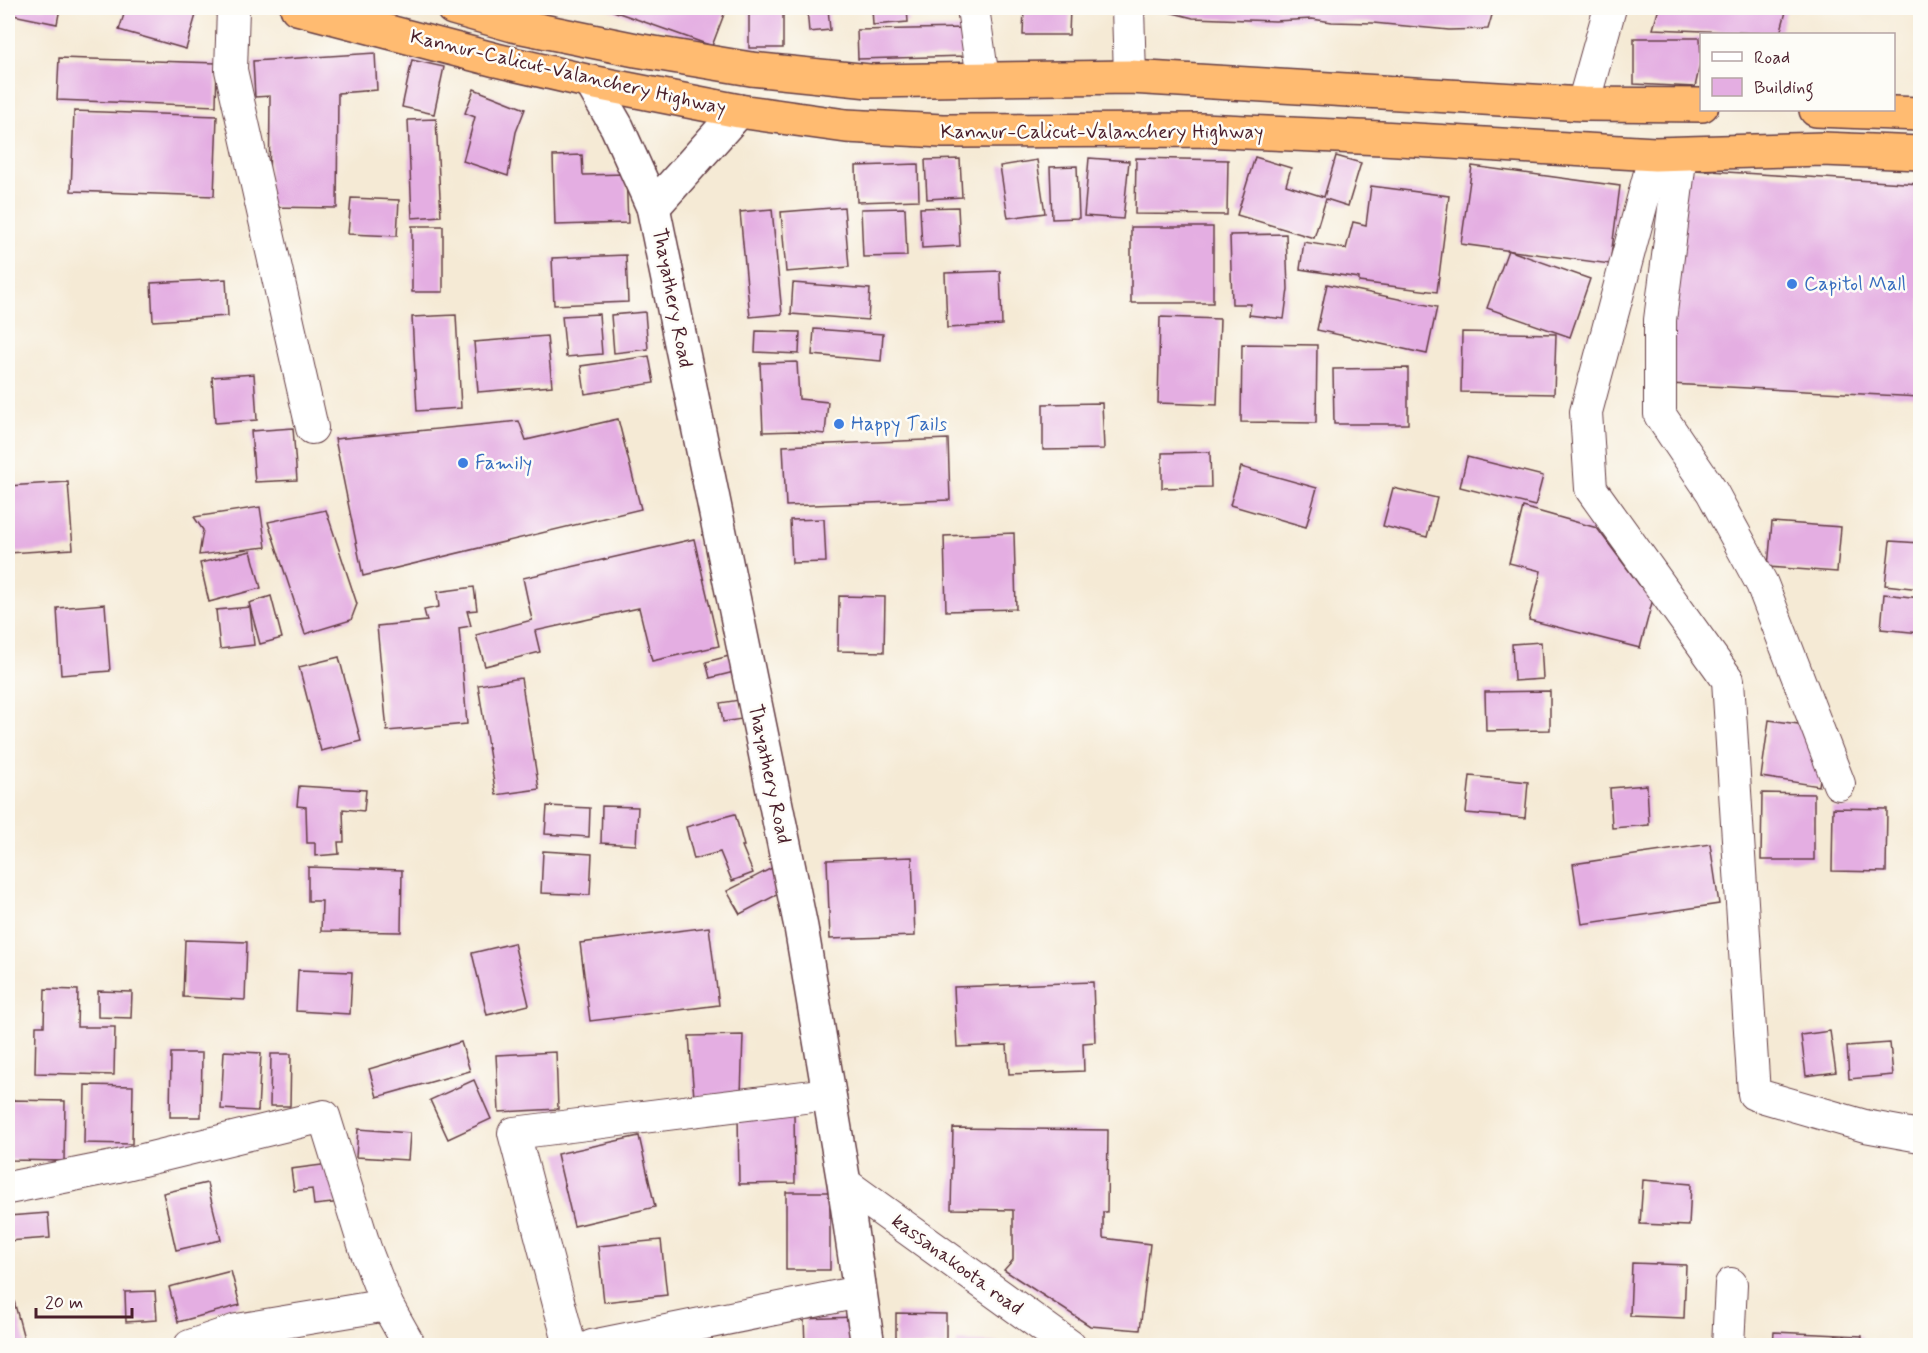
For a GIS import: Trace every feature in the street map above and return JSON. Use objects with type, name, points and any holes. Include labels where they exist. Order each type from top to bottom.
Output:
[{"type":"highway","name":"Kannur-Calicut-Valanchery Highway","points":[[297,8],[496,60],[591,82],[739,111],[846,126],[943,131],[1086,132],[1202,129],[1668,154],[1823,149],[1920,153]]},
{"type":"highway","name":"Kannur-Calicut-Valanchery Highway","points":[[453,8],[513,25],[636,50],[751,69],[869,81],[1130,77],[1583,105],[1700,105]]},
{"type":"highway","points":[[739,111],[751,69]]},
{"type":"highway","points":[[1841,111],[1920,114]]},
{"type":"street","points":[[233,8],[231,70],[312,428]]},
{"type":"street","points":[[973,8],[983,80]]},
{"type":"street","points":[[1128,8],[1130,77]]},
{"type":"street","points":[[1583,105],[1610,8]]},
{"type":"street","name":"Thayathery Road","points":[[591,82],[617,127],[653,207],[801,927],[844,1183],[868,1346]]},
{"type":"street","points":[[653,207],[739,111]]},
{"type":"street","points":[[1668,154],[1660,320],[1660,415],[1712,492],[1762,584],[1839,784]]},
{"type":"street","points":[[1668,154],[1586,412],[1591,489],[1728,680],[1754,1094],[1865,1126],[1920,1136]]},
{"type":"street","points":[[570,1346],[514,1132],[828,1094]]},
{"type":"street","points":[[8,1188],[118,1166],[324,1116],[365,1248],[387,1305],[410,1346]]},
{"type":"street","name":"kassanakoota road","points":[[844,1183],[1070,1346]]},
{"type":"street","points":[[1728,1346],[1731,1284]]},
{"type":"street","points":[[592,1346],[859,1292]]},
{"type":"street","points":[[190,1346],[237,1330],[387,1305]]},
{"type":"building","points":[[8,8],[60,8],[57,24],[8,14]]},
{"type":"building","points":[[126,8],[198,8],[186,49],[119,30]]},
{"type":"building","points":[[605,8],[723,8],[726,9],[712,46]]},
{"type":"building","points":[[749,8],[783,8],[783,48],[749,48]]},
{"type":"building","points":[[807,8],[828,8],[830,30],[809,32]]},
{"type":"building","points":[[872,8],[907,8],[908,22],[873,25]]},
{"type":"building","points":[[1024,8],[1070,8],[1069,35],[1023,35]]},
{"type":"building","points":[[1164,8],[1494,8],[1488,29],[1449,30],[1312,19],[1275,21],[1193,18],[1169,12]]},
{"type":"building","points":[[1659,8],[1787,8],[1780,33],[1653,29]]},
{"type":"building","points":[[965,28],[966,56],[858,59],[857,30]]},
{"type":"building","points":[[1634,38],[1700,38],[1700,64],[1695,87],[1634,84]]},
{"type":"building","points":[[375,53],[377,90],[338,93],[337,208],[269,207],[270,96],[255,97],[253,61]]},
{"type":"building","points":[[59,58],[217,63],[216,106],[57,100]]},
{"type":"building","points":[[412,60],[444,67],[434,114],[402,107]]},
{"type":"building","points":[[474,89],[525,109],[516,132],[508,176],[463,161],[475,117],[465,113]]},
{"type":"building","points":[[74,111],[217,116],[214,196],[71,191]]},
{"type":"building","points":[[436,119],[441,216],[412,218],[408,120]]},
{"type":"building","points":[[582,155],[583,175],[626,174],[628,223],[555,225],[553,156]]},
{"type":"building","points":[[1336,156],[1361,163],[1348,206],[1326,199],[1314,238],[1237,215],[1255,157],[1291,168],[1286,185],[1324,197]]},
{"type":"building","points":[[1089,158],[1129,161],[1123,219],[1084,216]]},
{"type":"building","points":[[1136,158],[1228,160],[1227,215],[1135,214]]},
{"type":"building","points":[[960,159],[962,197],[927,199],[925,160]]},
{"type":"building","points":[[1037,160],[1045,213],[1008,218],[1000,166]]},
{"type":"building","points":[[918,164],[919,200],[857,202],[856,166]]},
{"type":"building","points":[[1077,166],[1079,218],[1052,219],[1050,167]]},
{"type":"building","points":[[1472,166],[1620,186],[1610,264],[1461,244]]},
{"type":"building","name":"Capitol Mall","points":[[1678,169],[1920,184],[1920,397],[1650,383]]},
{"type":"building","points":[[1371,186],[1449,196],[1437,292],[1359,282],[1359,278],[1300,269],[1304,242],[1346,249],[1353,222],[1366,225]]},
{"type":"building","points":[[351,198],[399,200],[397,236],[348,234]]},
{"type":"building","points":[[844,207],[849,267],[786,272],[781,212]]},
{"type":"building","points":[[958,207],[960,246],[922,248],[920,208]]},
{"type":"building","points":[[905,208],[907,256],[863,257],[861,209]]},
{"type":"building","points":[[772,209],[782,314],[750,317],[740,212]]},
{"type":"building","points":[[412,226],[443,226],[443,292],[412,292]]},
{"type":"building","points":[[1131,227],[1213,227],[1213,303],[1131,303]]},
{"type":"building","points":[[1286,234],[1288,289],[1284,319],[1249,315],[1251,304],[1232,304],[1230,235]]},
{"type":"building","points":[[1508,250],[1590,279],[1570,337],[1487,308]]},
{"type":"building","points":[[626,255],[628,302],[554,305],[552,258]]},
{"type":"building","points":[[1000,271],[1002,325],[947,328],[945,273]]},
{"type":"building","points":[[226,279],[228,316],[153,321],[151,283]]},
{"type":"building","points":[[793,283],[870,289],[868,320],[791,314]]},
{"type":"building","points":[[1327,284],[1437,307],[1427,354],[1317,330]]},
{"type":"building","points":[[645,312],[648,349],[614,353],[611,315]]},
{"type":"building","points":[[599,314],[602,354],[566,357],[562,316]]},
{"type":"building","points":[[456,315],[461,408],[417,411],[412,317]]},
{"type":"building","points":[[1160,317],[1220,319],[1217,405],[1158,403]]},
{"type":"building","points":[[814,329],[883,334],[881,361],[812,355]]},
{"type":"building","points":[[756,331],[800,332],[799,354],[755,352]]},
{"type":"building","points":[[1462,332],[1556,334],[1554,394],[1461,392]]},
{"type":"building","points":[[547,336],[552,386],[478,392],[474,342]]},
{"type":"building","points":[[1242,344],[1317,345],[1316,423],[1241,422]]},
{"type":"building","points":[[649,356],[654,383],[585,394],[581,366]]},
{"type":"building","points":[[797,362],[799,399],[828,402],[825,434],[796,431],[763,432],[760,363]]},
{"type":"building","points":[[1408,368],[1408,424],[1334,424],[1333,369]]},
{"type":"building","points":[[254,374],[257,420],[215,423],[212,377]]},
{"type":"building","points":[[1102,403],[1104,449],[1043,450],[1043,404]]},
{"type":"building","points":[[618,419],[641,509],[363,576],[335,439],[519,421],[526,440]]},
{"type":"building","points":[[293,428],[297,480],[255,482],[251,431]]},
{"type":"building","points":[[948,439],[950,500],[786,506],[783,446]]},
{"type":"building","points":[[1210,452],[1211,487],[1162,488],[1162,453]]},
{"type":"building","points":[[1467,457],[1543,476],[1535,506],[1460,487]]},
{"type":"building","points":[[1241,467],[1317,488],[1306,527],[1230,505]]},
{"type":"building","points":[[68,482],[73,549],[8,553],[8,486]]},
{"type":"building","points":[[1393,488],[1437,498],[1427,537],[1383,526]]},
{"type":"building","points":[[260,507],[266,547],[199,555],[203,530],[194,517]]},
{"type":"building","points":[[1523,507],[1597,528],[1641,587],[1655,591],[1640,648],[1529,620],[1541,571],[1509,563]]},
{"type":"building","points":[[326,510],[357,604],[351,620],[305,634],[268,522]]},
{"type":"building","points":[[824,519],[826,562],[792,563],[790,520]]},
{"type":"building","points":[[1772,522],[1841,527],[1837,572],[1768,567]]},
{"type":"building","points":[[1014,533],[1016,609],[946,611],[944,536]]},
{"type":"building","points":[[694,539],[719,646],[652,661],[639,608],[535,631],[540,652],[485,666],[476,635],[532,620],[523,578]]},
{"type":"building","points":[[1890,541],[1920,543],[1920,589],[1885,585]]},
{"type":"building","points":[[251,551],[261,588],[209,602],[200,563]]},
{"type":"building","points":[[474,587],[477,610],[467,611],[471,626],[459,628],[467,724],[387,731],[377,626],[427,621],[424,610],[439,607],[437,592]]},
{"type":"building","points":[[1884,594],[1920,598],[1920,633],[1881,629]]},
{"type":"building","points":[[271,596],[282,638],[260,644],[249,603]]},
{"type":"building","points":[[839,596],[885,597],[884,652],[838,651]]},
{"type":"building","points":[[105,604],[110,671],[61,675],[57,608]]},
{"type":"building","points":[[250,607],[254,645],[220,649],[216,610]]},
{"type":"building","points":[[1541,642],[1543,679],[1514,681],[1512,644]]},
{"type":"building","points":[[733,655],[738,671],[710,678],[706,662]]},
{"type":"building","points":[[339,657],[361,741],[321,751],[299,667]]},
{"type":"building","points":[[521,678],[539,789],[496,795],[478,685]]},
{"type":"building","points":[[1550,691],[1550,730],[1486,731],[1485,692]]},
{"type":"building","points":[[739,700],[742,719],[723,722],[720,703]]},
{"type":"building","points":[[1769,720],[1827,728],[1819,786],[1761,777]]},
{"type":"building","points":[[1470,776],[1528,782],[1525,818],[1466,813]]},
{"type":"building","points":[[1647,785],[1649,825],[1612,828],[1610,788]]},
{"type":"building","points":[[299,786],[366,790],[364,811],[343,809],[344,842],[338,842],[339,854],[315,856],[315,843],[307,843],[306,807],[297,806]]},
{"type":"building","points":[[1762,793],[1814,794],[1814,860],[1761,860]]},
{"type":"building","points":[[547,806],[590,808],[589,837],[545,834]]},
{"type":"building","points":[[602,806],[638,807],[636,845],[601,843]]},
{"type":"building","points":[[1833,808],[1887,809],[1886,872],[1832,871]]},
{"type":"building","points":[[735,814],[744,846],[742,846],[753,873],[732,881],[720,852],[694,859],[686,827]]},
{"type":"building","points":[[1710,844],[1719,904],[1582,924],[1573,864]]},
{"type":"building","points":[[543,851],[592,854],[590,895],[541,893]]},
{"type":"building","points":[[912,857],[915,936],[830,939],[827,860]]},
{"type":"building","points":[[308,867],[402,870],[401,932],[321,931],[322,901],[308,901]]},
{"type":"building","points":[[774,867],[786,890],[740,914],[727,891]]},
{"type":"building","points":[[709,927],[719,1005],[590,1021],[580,943]]},
{"type":"building","points":[[185,940],[247,942],[245,1000],[183,997]]},
{"type":"building","points":[[514,943],[529,1005],[487,1015],[472,953]]},
{"type":"building","points":[[298,970],[352,972],[350,1014],[296,1011]]},
{"type":"building","points":[[1093,982],[1095,1042],[1083,1043],[1084,1071],[1009,1074],[1007,1045],[957,1047],[954,987]]},
{"type":"building","points":[[45,989],[78,990],[77,1027],[115,1027],[114,1075],[35,1073],[36,1026],[44,1026]]},
{"type":"building","points":[[98,991],[132,992],[131,1018],[98,1017]]},
{"type":"building","points":[[1830,1031],[1836,1072],[1806,1076],[1801,1035]]},
{"type":"building","points":[[743,1035],[741,1095],[694,1097],[689,1036]]},
{"type":"building","points":[[461,1042],[470,1071],[377,1097],[369,1069]]},
{"type":"building","points":[[1890,1043],[1893,1075],[1849,1079],[1847,1046]]},
{"type":"building","points":[[224,1051],[261,1053],[258,1111],[221,1109]]},
{"type":"building","points":[[556,1052],[558,1109],[499,1112],[496,1055]]},
{"type":"building","points":[[171,1053],[202,1053],[201,1117],[170,1117]]},
{"type":"building","points":[[271,1054],[291,1054],[290,1106],[270,1106]]},
{"type":"building","points":[[474,1080],[491,1119],[448,1139],[430,1100]]},
{"type":"building","points":[[85,1085],[133,1086],[132,1144],[84,1143]]},
{"type":"building","points":[[11,1100],[65,1101],[64,1161],[10,1160]]},
{"type":"building","points":[[794,1113],[795,1183],[739,1184],[738,1114]]},
{"type":"building","points":[[953,1128],[1108,1130],[1107,1212],[1103,1212],[1103,1238],[1150,1244],[1140,1330],[1090,1326],[1004,1270],[1013,1260],[1013,1210],[951,1209]]},
{"type":"building","points":[[358,1129],[410,1133],[408,1160],[356,1157]]},
{"type":"building","points":[[639,1136],[655,1207],[574,1226],[557,1154]]},
{"type":"building","points":[[337,1163],[342,1202],[314,1205],[312,1189],[294,1191],[291,1169]]},
{"type":"building","points":[[1643,1180],[1691,1184],[1689,1226],[1640,1224]]},
{"type":"building","points":[[207,1183],[221,1240],[176,1250],[163,1193]]},
{"type":"building","points":[[786,1192],[830,1192],[830,1270],[786,1270]]},
{"type":"building","points":[[48,1213],[50,1238],[8,1241],[8,1216]]},
{"type":"building","points":[[661,1240],[667,1295],[604,1302],[598,1246]]},
{"type":"building","points":[[1632,1263],[1686,1265],[1684,1318],[1630,1316]]},
{"type":"building","points":[[231,1271],[240,1305],[178,1322],[169,1287]]},
{"type":"building","points":[[155,1291],[157,1320],[126,1322],[125,1292]]},
{"type":"building","points":[[8,1301],[14,1301],[26,1346],[8,1346]]},
{"type":"building","points":[[896,1313],[946,1314],[946,1346],[896,1346]]},
{"type":"building","points":[[853,1317],[854,1346],[805,1346],[804,1319]]},
{"type":"building","points":[[1774,1332],[1862,1336],[1862,1346],[1773,1346]]},
{"type":"building","points":[[957,1341],[999,1343],[999,1346],[957,1346]]},
{"type":"place","name":"Capitol Mall","points":[[1792,284]]},
{"type":"place","name":"Happy Tails","points":[[839,424]]},
{"type":"place","name":"Family","points":[[463,463]]}]
